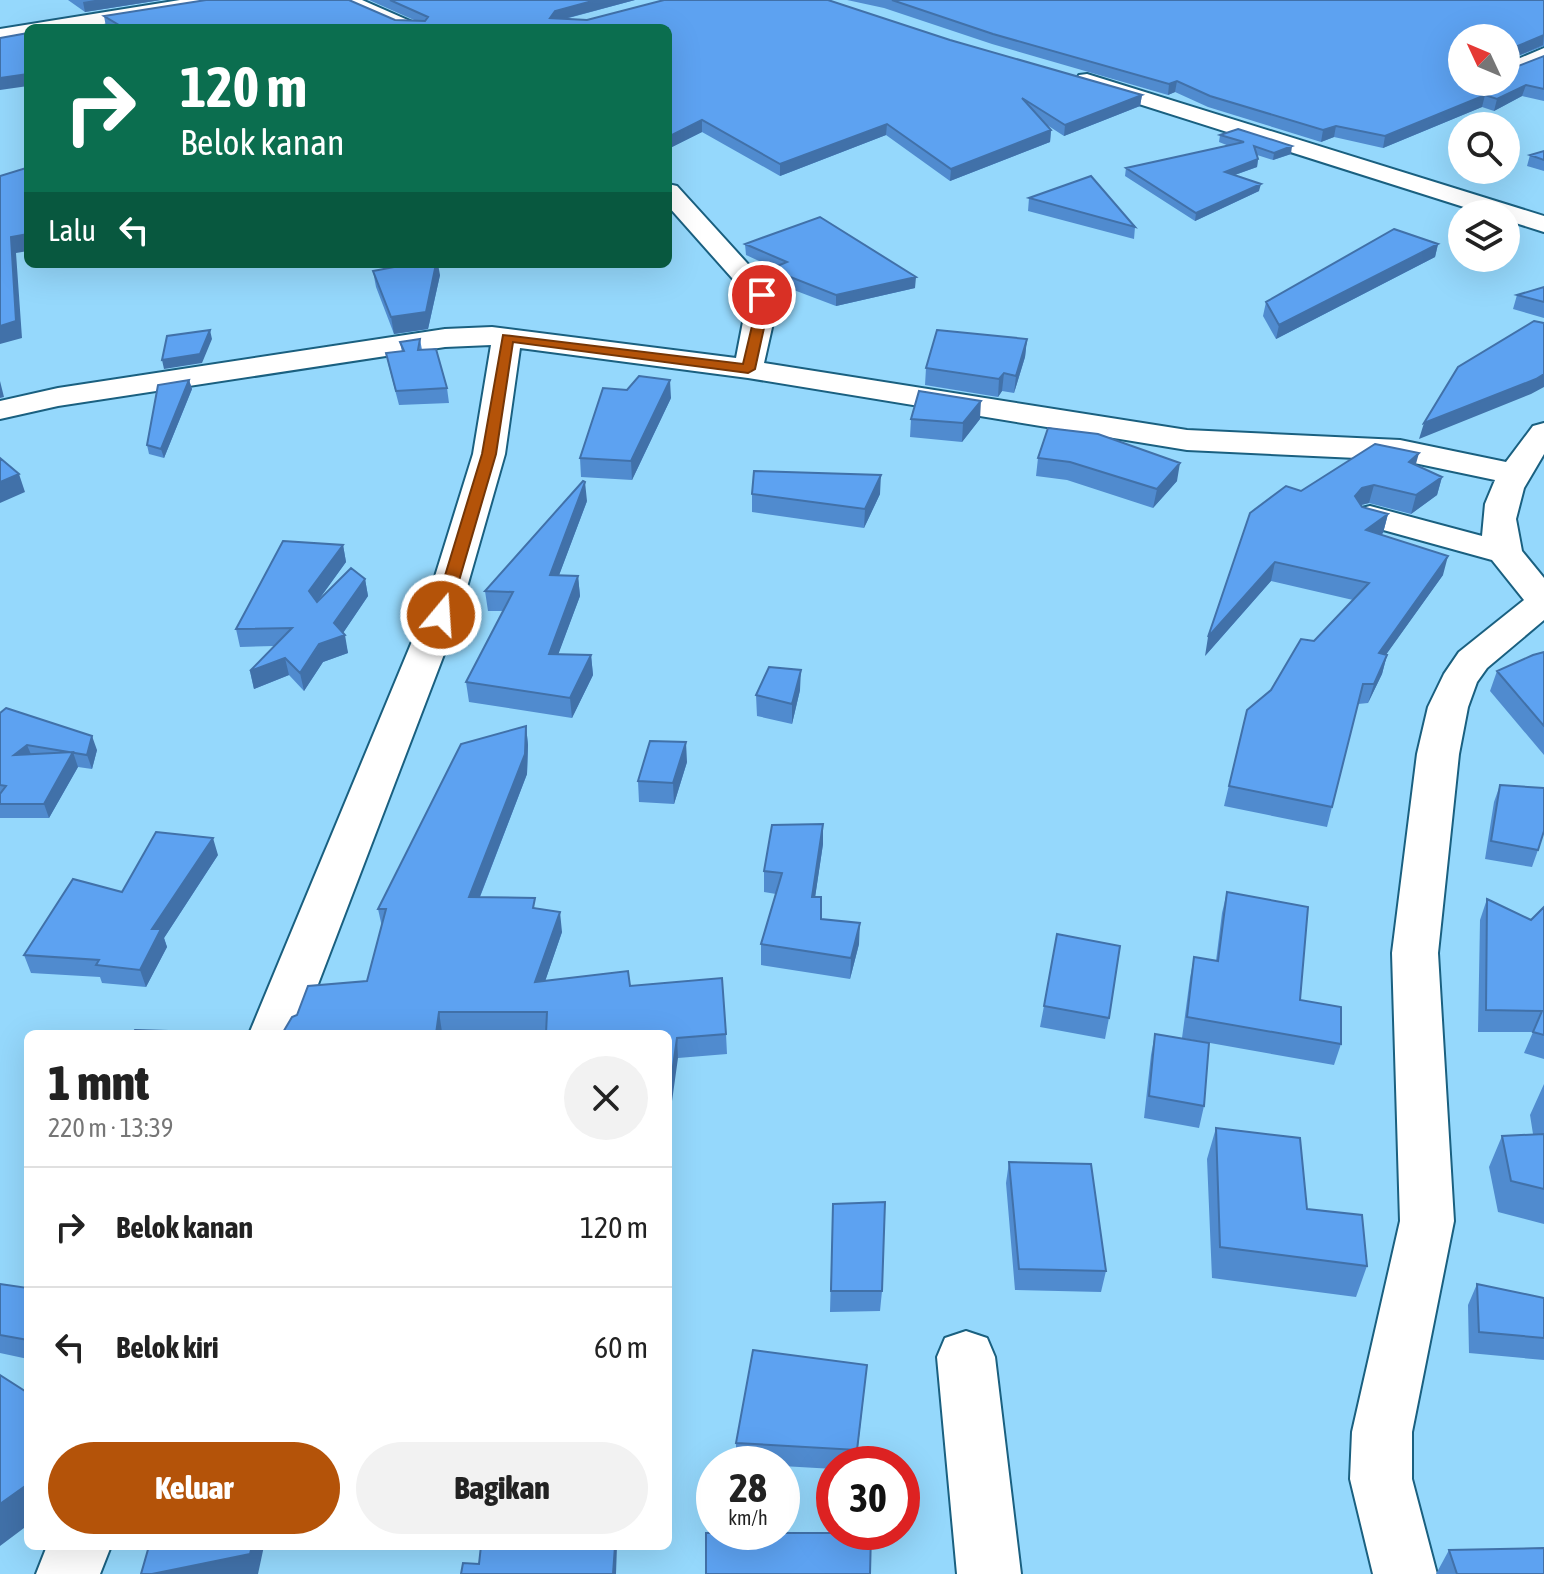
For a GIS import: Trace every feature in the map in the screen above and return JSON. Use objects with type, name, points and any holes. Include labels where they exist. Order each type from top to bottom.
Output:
[{"type":"street","points":[[68,24],[215,0]]},
{"type":"street","points":[[345,0],[406,24]]},
{"type":"street","points":[[0,35],[24,31]]},
{"type":"street","points":[[1520,66],[1544,54]]},
{"type":"street","points":[[1062,73],[1538,217]]},
{"type":"street","points":[[672,195],[762,295],[763,305],[748,369]]},
{"type":"street","points":[[0,410],[35,401],[445,338],[507,338],[748,369],[1187,440],[1400,450],[1516,474]]},
{"type":"street","points":[[276,1030],[441,615],[489,454],[507,338]]},
{"type":"street","points":[[1405,1574],[1381,1479],[1382,1432],[1427,1221],[1415,953],[1439,745],[1458,682],[1473,660],[1544,601],[1505,553],[1498,520],[1505,494],[1544,433]]},
{"type":"street","points":[[1370,516],[1505,553]]},
{"type":"street","points":[[966,1357],[989,1574]]},
{"type":"street","points":[[68,1574],[77,1550]]},
{"type":"building","points":[[206,0],[349,0],[395,20],[425,21],[428,17],[390,0],[596,0],[555,11],[550,18],[587,20],[664,0],[828,0],[950,40],[1142,95],[1065,125],[1022,98],[1051,130],[951,169],[887,124],[780,164],[702,120],[672,135],[672,24],[117,24],[104,16]]},
{"type":"building","points":[[892,0],[1544,0],[1544,35],[1520,45],[1520,24],[1448,24],[1448,96],[1483,96],[1385,136],[1336,126],[1323,130],[1210,96],[1177,81],[1169,84],[993,34]]},
{"type":"building","points":[[24,34],[24,75],[0,78],[0,38]]},
{"type":"building","points":[[1544,56],[1544,89],[1526,85],[1520,88],[1520,65]]},
{"type":"building","points":[[1238,129],[1292,146],[1274,153],[1254,146],[1258,159],[1225,172],[1261,184],[1196,213],[1126,168],[1244,142],[1220,135]]},
{"type":"building","points":[[1544,151],[1544,160],[1530,155]]},
{"type":"building","points":[[24,169],[24,235],[11,237],[16,321],[0,326],[0,176]]},
{"type":"building","points":[[1091,176],[1135,227],[1029,198]]},
{"type":"building","points":[[820,217],[916,277],[836,295],[770,269],[787,262],[745,244]]},
{"type":"building","points":[[1394,229],[1438,244],[1279,325],[1266,302]]},
{"type":"building","points":[[435,268],[426,312],[391,317],[373,271]]},
{"type":"building","points":[[1544,287],[1544,302],[1517,295]]},
{"type":"building","points":[[1534,321],[1544,323],[1544,374],[1424,423],[1458,367]]},
{"type":"building","points":[[210,330],[200,354],[162,360],[167,336]]},
{"type":"building","points":[[937,330],[1027,339],[1016,376],[1004,373],[999,379],[926,368]]},
{"type":"building","points":[[420,339],[418,350],[436,349],[447,388],[396,391],[386,353],[404,351],[400,342]]},
{"type":"building","points":[[639,376],[670,380],[631,461],[580,458],[603,388],[627,390]]},
{"type":"building","points":[[189,380],[161,449],[147,445],[158,385]]},
{"type":"building","points":[[919,391],[981,401],[963,423],[911,419]]},
{"type":"building","points":[[1048,428],[1098,434],[1180,463],[1157,489],[1070,462],[1038,458]]},
{"type":"building","points":[[1375,444],[1419,453],[1409,462],[1442,477],[1416,495],[1374,485],[1362,488],[1355,496],[1362,507],[1388,514],[1366,530],[1448,556],[1379,653],[1387,655],[1374,684],[1363,684],[1332,807],[1229,786],[1247,710],[1271,690],[1301,639],[1314,641],[1369,583],[1275,562],[1208,637],[1250,513],[1286,486],[1301,491]]},
{"type":"building","points":[[0,458],[19,474],[0,482]]},
{"type":"building","points":[[754,471],[881,475],[865,509],[752,494]]},
{"type":"building","points":[[583,481],[550,575],[578,576],[549,654],[591,655],[570,698],[466,682],[513,592],[485,591]]},
{"type":"building","points":[[283,541],[343,545],[309,591],[317,602],[351,568],[365,579],[334,623],[345,635],[319,644],[300,673],[285,658],[250,671],[292,628],[236,629]]},
{"type":"building","points":[[1544,652],[1544,726],[1497,671]]},
{"type":"building","points":[[769,667],[801,670],[792,704],[756,695]]},
{"type":"building","points":[[6,708],[92,736],[87,755],[73,753],[44,804],[0,804],[0,794],[6,786],[0,785],[0,713]],"holes":[[[27,745],[70,752],[14,755]]]},
{"type":"building","points":[[526,726],[525,754],[469,897],[535,898],[533,908],[560,912],[535,982],[628,971],[630,986],[722,978],[726,1034],[677,1038],[672,1074],[672,1030],[546,1030],[547,1012],[439,1012],[437,1030],[284,1030],[292,1017],[297,1015],[308,986],[367,981],[386,909],[378,909],[461,744]]},
{"type":"building","points":[[650,741],[686,742],[673,783],[638,781]]},
{"type":"building","points":[[1500,785],[1544,788],[1544,831],[1538,850],[1491,841]]},
{"type":"building","points":[[823,824],[812,897],[821,897],[821,919],[860,923],[851,958],[761,944],[782,873],[764,871],[772,825]]},
{"type":"building","points":[[156,832],[213,838],[152,929],[161,929],[140,970],[96,965],[99,960],[24,955],[73,879],[122,892]]},
{"type":"building","points":[[1227,892],[1308,907],[1300,1000],[1341,1007],[1341,1044],[1187,1017],[1194,957],[1218,961]]},
{"type":"building","points":[[1487,899],[1531,920],[1544,907],[1544,1035],[1533,1032],[1542,1011],[1486,1010]]},
{"type":"building","points":[[1057,934],[1120,946],[1109,1018],[1044,1006]]},
{"type":"building","points":[[1155,1034],[1209,1043],[1204,1106],[1149,1096]]},
{"type":"building","points":[[1216,1128],[1300,1138],[1307,1209],[1362,1215],[1367,1266],[1220,1247]]},
{"type":"building","points":[[1544,1134],[1544,1189],[1511,1181],[1502,1136]]},
{"type":"building","points":[[1009,1162],[1091,1164],[1106,1271],[1019,1269]]},
{"type":"building","points":[[885,1202],[882,1291],[831,1291],[833,1204]]},
{"type":"building","points":[[0,1284],[24,1287],[24,1339],[0,1335]]},
{"type":"building","points":[[1477,1284],[1544,1298],[1544,1338],[1479,1332]]},
{"type":"building","points":[[753,1350],[867,1365],[857,1446],[816,1448],[736,1443]]},
{"type":"building","points":[[0,1375],[24,1390],[24,1487],[0,1504]]},
{"type":"building","points":[[800,1533],[816,1533],[816,1550],[871,1550],[870,1574],[706,1574],[706,1550],[800,1550]]},
{"type":"building","points":[[1544,1548],[1544,1574],[1457,1574],[1449,1550]]},
{"type":"building","points":[[148,1550],[251,1550],[250,1554],[141,1574]]},
{"type":"building","points":[[481,1550],[615,1550],[613,1574],[461,1574],[463,1563],[479,1564]]},
{"type":"route","points":[[441,615],[472,521],[489,454],[507,338],[748,369],[763,305],[762,295]]}]
